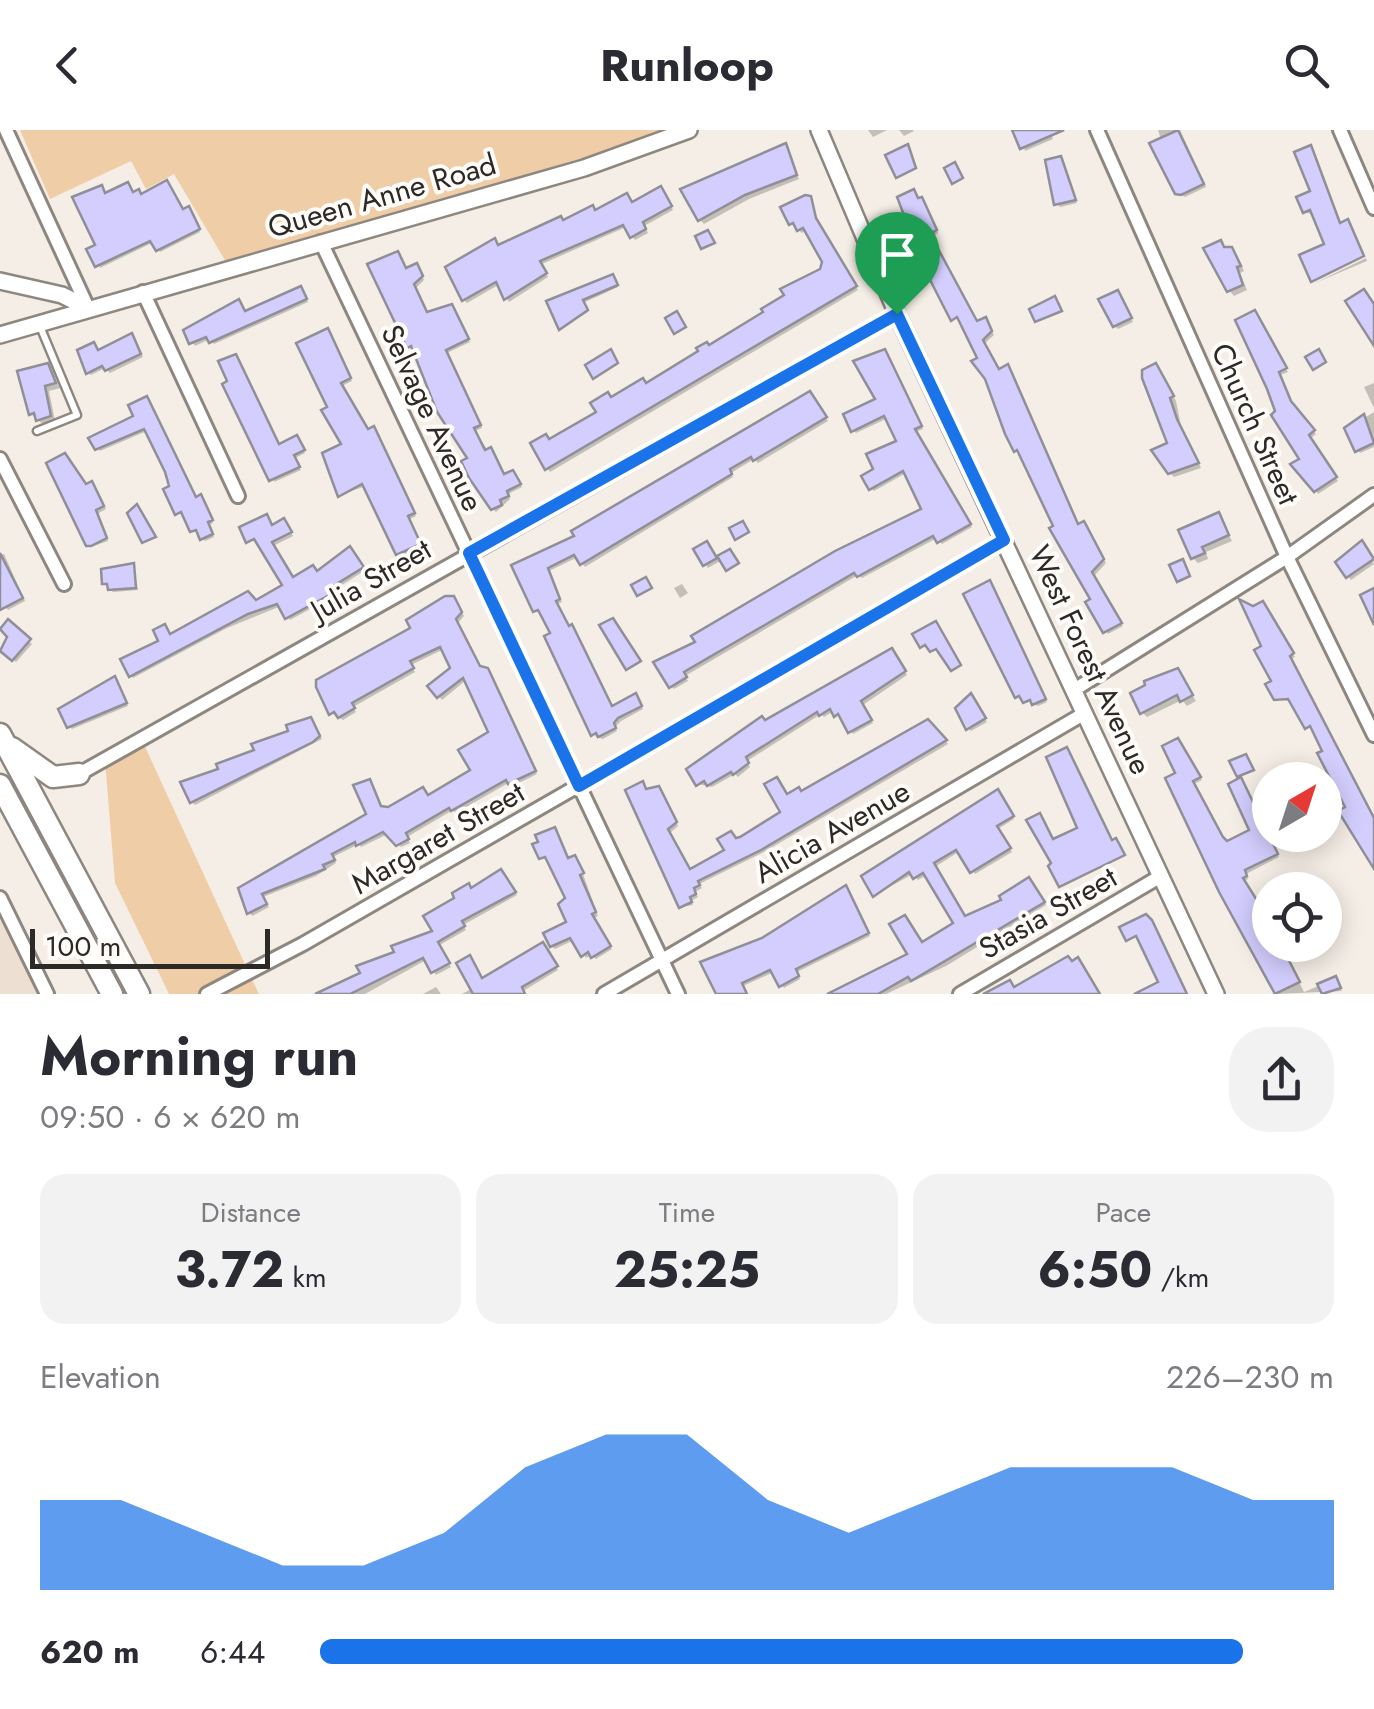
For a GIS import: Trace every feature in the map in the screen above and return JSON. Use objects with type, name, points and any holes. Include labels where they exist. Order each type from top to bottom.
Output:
[{"type":"highway","points":[[3,739],[48,775],[60,779],[79,774]]},
{"type":"highway","points":[[3,739],[139,994]]},
{"type":"highway","points":[[0,785],[112,994]]},
{"type":"street","points":[[6,130],[88,308]]},
{"type":"street","name":"Queen Anne Road","points":[[0,336],[584,168],[689,130]]},
{"type":"street","name":"West Forest Avenue","points":[[818,130],[897,314],[1216,994]]},
{"type":"street","name":"Church Street","points":[[1098,130],[1287,557],[1374,735]]},
{"type":"street","points":[[1340,130],[1374,208]]},
{"type":"street","name":"Selvage Avenue","points":[[321,242],[678,994]]},
{"type":"street","points":[[0,281],[62,295],[88,308]]},
{"type":"street","points":[[143,292],[238,496]]},
{"type":"street","name":"Julia Street","points":[[79,774],[897,314]]},
{"type":"street","points":[[0,459],[64,584]]},
{"type":"street","points":[[1074,690],[1287,557],[1374,494]]},
{"type":"street","name":"Margaret Street","points":[[207,994],[303,944],[1004,540]]},
{"type":"street","name":"Alicia Avenue","points":[[604,994],[1084,713]]},
{"type":"street","name":"Stasia Street","points":[[960,994],[1161,876]]},
{"type":"street","points":[[0,898],[46,994]]},
{"type":"lane","points":[[37,430],[77,415],[39,323]]},
{"type":"shaded area","points":[[20,130],[689,130],[229,267],[174,174],[146,189],[131,161],[50,199]]},
{"type":"shaded area","points":[[142,740],[259,994],[169,994],[115,883],[105,760]]},
{"type":"shaded area","points":[[10,917],[47,994],[0,994],[0,921]]},
{"type":"building","points":[[1012,130],[1064,130],[1020,149]]},
{"type":"building","points":[[1178,130],[1204,184],[1181,195],[1175,194],[1149,143]]},
{"type":"building","points":[[786,143],[797,175],[745,195],[698,221],[680,189]]},
{"type":"building","points":[[908,144],[916,168],[896,178],[885,155]]},
{"type":"building","points":[[1311,145],[1340,223],[1348,219],[1364,256],[1311,282],[1299,255],[1324,244],[1310,210],[1303,213],[1296,197],[1310,191],[1294,152]]},
{"type":"building","points":[[1061,156],[1076,200],[1054,205],[1045,160]]},
{"type":"building","points":[[955,162],[963,178],[952,184],[944,168]]},
{"type":"building","points":[[167,180],[183,209],[189,206],[200,229],[156,251],[150,241],[95,267],[86,249],[95,245],[72,197],[102,185],[105,193],[128,182],[133,192],[139,189],[141,194]]},
{"type":"building","points":[[661,186],[672,206],[643,222],[646,229],[630,238],[623,225],[540,261],[547,273],[504,300],[496,282],[462,301],[445,267],[495,238],[498,245],[561,216],[563,220],[593,205],[595,210],[627,193],[632,202]]},
{"type":"building","points":[[914,189],[918,198],[922,197],[937,230],[933,232],[935,243],[977,321],[986,317],[992,331],[983,340],[999,369],[1008,364],[1078,524],[1084,521],[1104,559],[1092,572],[1122,623],[1103,633],[1085,602],[1090,599],[1049,528],[1053,526],[1017,450],[1014,452],[1005,434],[985,379],[971,361],[977,358],[957,317],[951,321],[924,268],[897,197]]},
{"type":"building","points":[[811,196],[816,218],[857,286],[545,470],[530,443],[546,434],[549,439],[596,412],[590,403],[608,392],[611,397],[643,378],[646,383],[698,351],[696,348],[707,342],[709,345],[763,312],[761,309],[784,295],[780,289],[820,269],[822,262],[803,228],[797,231],[793,223],[789,225],[780,207]]},
{"type":"building","points":[[708,230],[715,243],[701,249],[695,236]]},
{"type":"building","points":[[1221,240],[1224,247],[1232,247],[1241,266],[1237,267],[1243,285],[1227,292],[1203,248]]},
{"type":"building","points":[[398,251],[406,268],[417,263],[423,276],[414,284],[427,312],[452,304],[469,339],[446,350],[481,425],[474,428],[485,450],[491,447],[504,474],[513,470],[521,484],[507,491],[509,496],[500,500],[502,505],[491,510],[469,478],[461,461],[467,458],[437,412],[411,346],[407,348],[367,264]]},
{"type":"building","points":[[613,274],[618,285],[583,300],[588,310],[559,330],[546,301]]},
{"type":"building","points":[[301,286],[307,299],[209,343],[206,337],[189,344],[183,330],[239,299],[245,311]]},
{"type":"building","points":[[1364,289],[1374,304],[1374,346],[1345,301]]},
{"type":"building","points":[[1118,290],[1132,318],[1113,327],[1098,299]]},
{"type":"building","points":[[1055,296],[1062,311],[1035,322],[1029,309]]},
{"type":"building","points":[[1255,310],[1287,368],[1279,372],[1291,401],[1315,430],[1309,435],[1337,477],[1314,492],[1290,464],[1299,459],[1271,415],[1275,411],[1267,389],[1235,320]]},
{"type":"building","points":[[677,311],[686,327],[674,334],[665,318]]},
{"type":"building","points":[[328,328],[351,378],[341,383],[368,429],[374,426],[415,513],[408,516],[421,544],[396,555],[362,484],[338,497],[322,453],[341,444],[321,410],[327,407],[296,343]]},
{"type":"building","points":[[132,333],[141,354],[105,371],[102,366],[86,374],[77,350],[94,342],[98,350]]},
{"type":"building","points":[[611,349],[618,363],[593,379],[585,365]]},
{"type":"building","points":[[885,349],[922,426],[915,429],[971,524],[937,543],[933,536],[857,577],[854,573],[684,672],[687,677],[669,688],[653,662],[695,642],[691,636],[835,551],[921,509],[903,471],[869,490],[861,476],[873,469],[866,454],[896,441],[884,416],[851,432],[843,414],[875,399],[853,361]]},
{"type":"building","points":[[1319,349],[1326,362],[1313,370],[1305,357]]},
{"type":"building","points":[[236,354],[279,444],[297,435],[305,450],[294,455],[300,467],[269,481],[222,384],[227,381],[218,361]]},
{"type":"building","points":[[48,363],[56,383],[45,386],[51,416],[36,421],[34,413],[29,415],[17,371]]},
{"type":"building","points":[[1156,363],[1174,396],[1170,398],[1177,419],[1199,463],[1168,474],[1151,450],[1167,443],[1142,378],[1142,370]]},
{"type":"building","points":[[810,391],[827,417],[753,461],[751,457],[730,469],[732,474],[580,565],[574,555],[548,568],[560,599],[556,601],[569,626],[572,624],[612,706],[636,693],[642,706],[618,718],[616,728],[598,737],[596,733],[591,736],[544,636],[550,633],[538,610],[533,612],[511,565],[574,536],[571,531]]},
{"type":"building","points":[[147,396],[196,497],[201,494],[213,520],[208,522],[213,534],[200,540],[196,530],[190,532],[181,512],[175,515],[163,489],[169,486],[165,472],[144,429],[95,450],[88,438],[133,416],[128,405]]},
{"type":"building","points":[[1364,414],[1374,443],[1355,452],[1344,428]]},
{"type":"building","points":[[65,453],[86,484],[92,481],[104,506],[96,510],[107,538],[91,546],[86,546],[46,463]]},
{"type":"building","points":[[137,504],[156,537],[142,543],[127,513]]},
{"type":"building","points":[[1219,512],[1229,535],[1202,547],[1205,553],[1191,559],[1178,530]]},
{"type":"building","points":[[267,514],[272,525],[284,518],[292,532],[272,542],[293,577],[313,565],[317,571],[350,546],[364,567],[330,588],[333,593],[285,619],[277,604],[248,614],[129,677],[120,659],[158,641],[153,630],[165,624],[170,634],[248,591],[256,600],[282,585],[254,539],[246,543],[239,527]]},
{"type":"building","points":[[743,521],[749,532],[735,540],[729,528]]},
{"type":"building","points":[[1362,540],[1374,559],[1346,578],[1335,562]]},
{"type":"building","points":[[707,541],[717,558],[703,566],[693,549]]},
{"type":"building","points":[[730,549],[739,563],[726,571],[717,556]]},
{"type":"building","points":[[0,553],[23,598],[0,610]]},
{"type":"building","points":[[1183,559],[1190,576],[1177,582],[1169,565]]},
{"type":"building","points":[[134,563],[136,588],[108,590],[107,584],[102,584],[101,569]]},
{"type":"building","points":[[646,577],[652,588],[637,596],[631,585]]},
{"type":"building","points":[[990,580],[1046,699],[1032,705],[1030,700],[1023,703],[1019,696],[1015,698],[963,594]]},
{"type":"building","points":[[1374,588],[1374,625],[1360,595]]},
{"type":"building","points":[[445,596],[454,596],[462,612],[456,619],[480,666],[488,668],[536,771],[508,784],[506,780],[451,811],[449,808],[406,833],[409,839],[396,846],[383,832],[356,846],[355,842],[332,854],[335,860],[323,865],[325,869],[262,894],[267,904],[247,914],[238,888],[366,814],[353,785],[370,779],[381,806],[388,807],[423,787],[428,795],[470,770],[458,750],[488,732],[463,678],[437,698],[427,686],[450,668],[440,647],[410,661],[414,668],[352,703],[355,708],[338,718],[334,712],[329,715],[316,687],[316,680],[410,628],[406,620]]},
{"type":"building","points":[[1239,599],[1253,606],[1263,601],[1294,653],[1290,656],[1374,818],[1374,869],[1342,817],[1342,762],[1322,762],[1317,753],[1322,751],[1310,726],[1305,729],[1288,699],[1274,700],[1265,684],[1271,681],[1254,650],[1261,646]]},
{"type":"building","points":[[613,618],[641,661],[626,670],[599,625]]},
{"type":"building","points":[[8,619],[31,639],[12,661],[0,651],[7,637],[0,629]]},
{"type":"building","points":[[936,621],[961,665],[951,671],[936,649],[930,652],[925,645],[920,648],[912,634]]},
{"type":"building","points":[[892,648],[906,671],[861,701],[872,720],[848,733],[838,714],[834,717],[830,709],[819,716],[817,712],[746,757],[749,763],[733,775],[731,772],[707,786],[704,781],[696,786],[686,769],[762,716],[765,720]]},
{"type":"building","points":[[1178,668],[1193,695],[1180,702],[1177,695],[1140,714],[1130,693],[1145,685],[1144,681]]},
{"type":"building","points":[[115,676],[127,703],[67,728],[58,709]]},
{"type":"building","points":[[971,693],[986,718],[966,730],[955,708]]},
{"type":"building","points":[[311,717],[320,736],[313,742],[190,803],[180,782],[218,769],[216,764],[254,750],[251,744],[288,731],[286,725]]},
{"type":"building","points":[[928,719],[947,740],[761,850],[698,881],[696,894],[690,897],[692,902],[679,908],[625,790],[643,781],[646,789],[659,786],[677,822],[668,829],[690,869],[724,850],[717,839],[731,831],[736,838],[740,837],[780,812],[764,784],[777,777],[787,794],[799,787],[801,791]]},
{"type":"building","points":[[1178,738],[1201,777],[1193,781],[1227,841],[1249,830],[1228,784],[1241,777],[1252,800],[1252,852],[1278,854],[1245,870],[1247,876],[1243,878],[1252,892],[1252,952],[1165,778],[1175,773],[1162,746]]},
{"type":"building","points":[[1067,747],[1112,840],[1116,838],[1125,855],[1059,887],[1048,866],[1051,863],[1026,820],[1040,813],[1053,839],[1077,828],[1046,757]]},
{"type":"building","points":[[1246,754],[1252,771],[1237,777],[1229,761]]},
{"type":"building","points":[[998,789],[1014,816],[997,826],[1011,848],[970,873],[956,850],[934,863],[965,916],[1001,900],[999,896],[1029,877],[1045,902],[911,981],[908,977],[878,994],[827,994],[907,954],[889,924],[905,915],[922,942],[953,923],[923,873],[913,879],[909,872],[873,897],[861,876]]},
{"type":"building","points":[[555,827],[568,858],[575,855],[584,873],[580,875],[596,912],[592,914],[611,946],[591,958],[588,952],[581,957],[570,938],[550,947],[543,933],[566,922],[558,904],[565,898],[545,857],[539,859],[532,844],[538,842],[535,835]]},
{"type":"building","points":[[501,869],[516,892],[462,921],[465,926],[438,942],[450,963],[431,973],[423,958],[350,994],[315,994],[360,973],[356,966],[394,952],[391,946],[432,931],[423,916],[454,898],[452,893],[469,883],[471,888]]},
{"type":"building","points":[[846,885],[869,933],[796,969],[799,976],[779,987],[770,970],[742,983],[747,994],[716,994],[700,962],[762,938]]},
{"type":"building","points":[[1146,914],[1187,994],[1134,994],[1158,982],[1136,936],[1126,941],[1119,927]]},
{"type":"building","points":[[543,942],[558,966],[522,987],[525,994],[473,994],[456,963],[470,955],[482,978]]},
{"type":"building","points":[[1068,956],[1072,961],[1078,957],[1100,994],[983,994],[1010,980],[1014,987]]},
{"type":"building","points":[[1257,962],[1290,962],[1300,982],[1275,994]]},
{"type":"building","points":[[1336,976],[1341,988],[1322,994],[1317,984]]},
{"type":"route","points":[[897,314],[1004,540],[579,786],[469,553],[897,314]]}]
